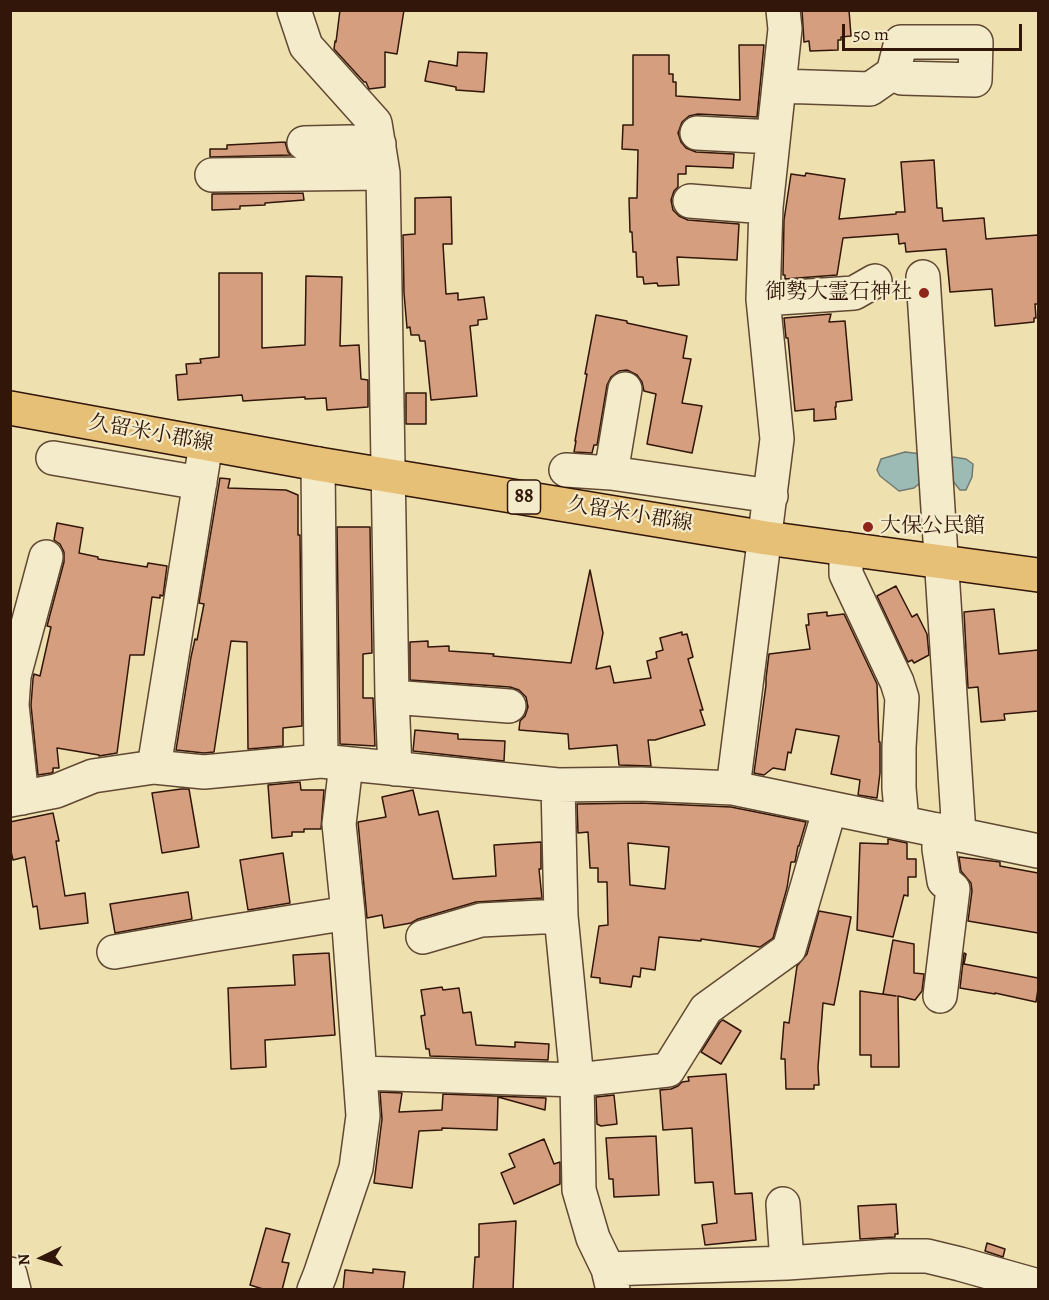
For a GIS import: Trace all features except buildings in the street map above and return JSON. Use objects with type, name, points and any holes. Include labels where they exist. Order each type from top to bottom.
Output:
[{"type":"main road","name":"久留米小郡線","points":[[10,408],[318,464],[766,537],[1038,574]]},
{"type":"street","points":[[294,10],[306,46],[375,123],[381,158],[395,769]]},
{"type":"street","points":[[733,788],[777,439],[763,299],[766,207],[785,29],[783,10]]},
{"type":"street","points":[[778,86],[870,89],[893,73]]},
{"type":"street","points":[[697,133],[773,137]]},
{"type":"street","points":[[304,143],[350,142],[381,158]]},
{"type":"street","points":[[212,175],[381,158]]},
{"type":"street","points":[[690,201],[766,207]]},
{"type":"street","points":[[923,278],[941,561],[949,832],[939,849],[944,880],[953,889],[940,996]]},
{"type":"street","points":[[763,299],[854,293],[875,281]]},
{"type":"street","points":[[611,473],[625,389]]},
{"type":"street","points":[[154,767],[206,444]]},
{"type":"street","points":[[53,458],[200,483]]},
{"type":"street","points":[[314,1290],[356,1168],[363,1116],[348,913],[333,763],[318,464]]},
{"type":"street","points":[[566,470],[611,473],[771,496]]},
{"type":"street","points":[[846,549],[846,574],[897,682],[902,698],[899,788],[902,822]]},
{"type":"street","points":[[46,557],[14,676],[12,705],[16,799],[56,791],[93,776],[154,767],[204,772],[333,763],[558,785],[640,784],[733,788],[1038,851]]},
{"type":"street","points":[[392,697],[509,706]]},
{"type":"street","points":[[558,785],[561,916],[577,1080],[579,1190],[593,1238],[610,1279],[787,1263],[888,1256],[927,1256],[1038,1286]]},
{"type":"street","points":[[360,1073],[577,1080],[668,1070],[706,1009],[789,949],[830,808]]},
{"type":"street","points":[[114,952],[348,913]]},
{"type":"street","points":[[423,937],[482,920],[561,916]]},
{"type":"street","points":[[783,1204],[787,1263]]},
{"type":"street","points":[[10,1274],[14,1290]]},
{"type":"water","points":[[905,452],[922,454],[926,478],[914,488],[899,491],[880,476],[877,470],[881,459]]},
{"type":"water","points":[[953,457],[966,459],[973,464],[972,477],[966,490],[960,490],[946,467]]},
{"type":"place","name":"御勢大霊石神社","points":[[924,293]]},
{"type":"place","name":"大保公民館","points":[[868,527]]}]
